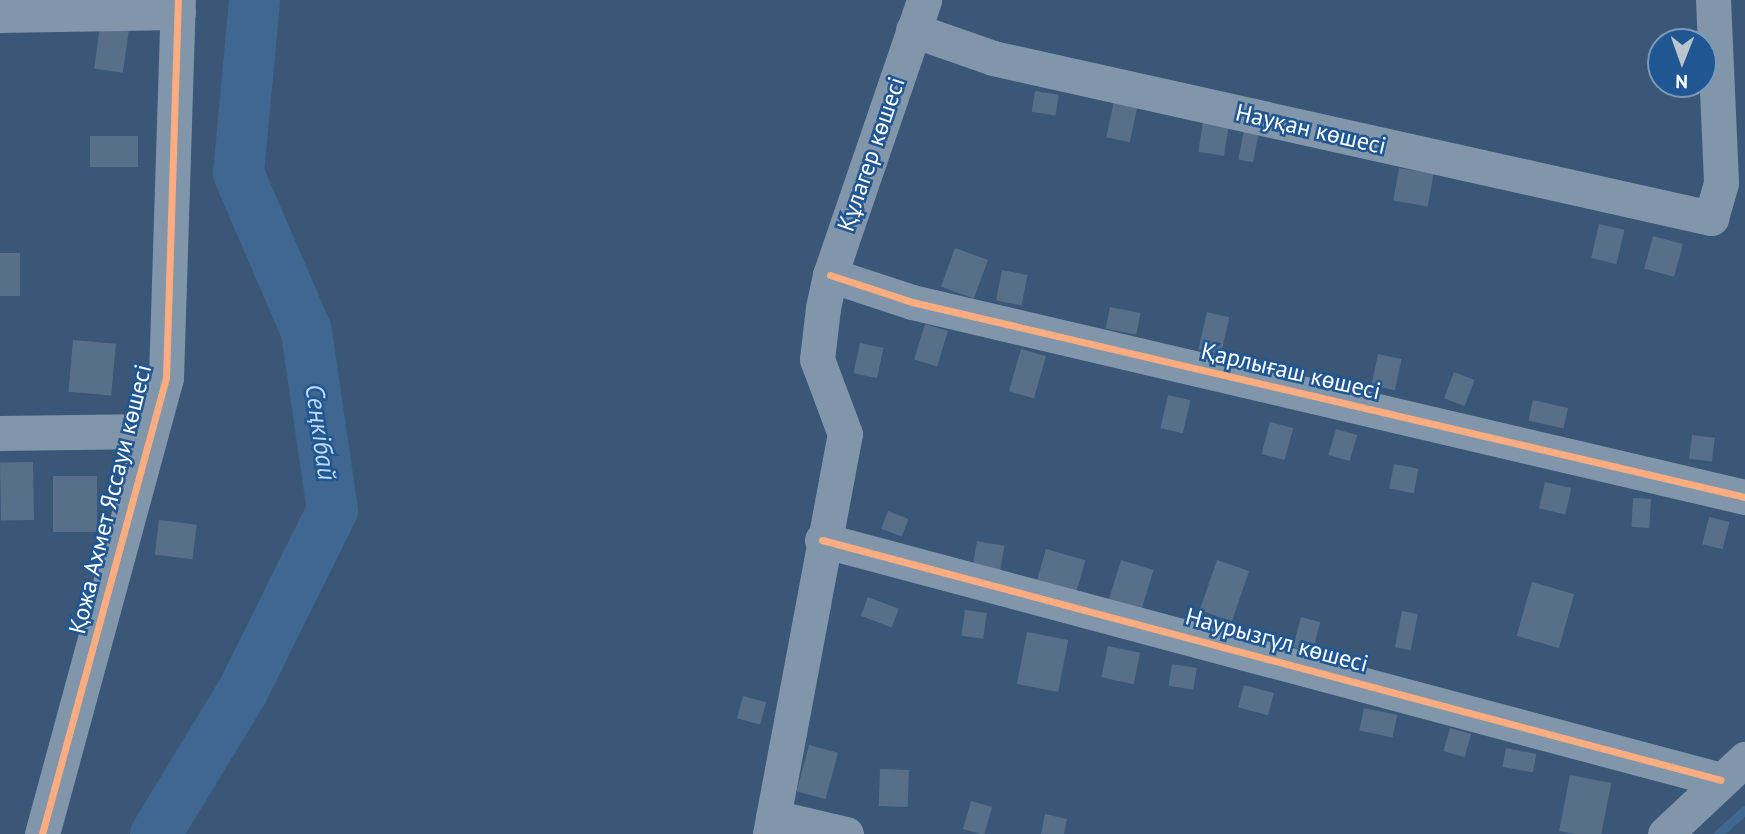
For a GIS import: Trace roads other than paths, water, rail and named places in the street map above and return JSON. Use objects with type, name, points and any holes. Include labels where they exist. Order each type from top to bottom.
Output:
[{"type":"street","name":"Науқан көшесі","points":[[918,15],[993,58],[1711,219],[1721,182],[1713,0]]},
{"type":"street","points":[[0,15],[178,6]]},
{"type":"street","name":"Қожа Ахмет Яссауи көшесі","points":[[42,834],[166,377],[178,6]]},
{"type":"street","name":"Құлагер көшесі","points":[[771,825],[822,540],[845,434],[817,359],[826,292],[918,15]]},
{"type":"street","name":"Қарлығаш көшесі","points":[[826,292],[912,302],[1745,497]]},
{"type":"street","points":[[0,433],[151,431]]},
{"type":"street","name":"Наурызгүл көшесі","points":[[822,540],[1733,770]]},
{"type":"street","points":[[1665,834],[1733,770]]},
{"type":"street","points":[[771,825],[846,834]]},
{"type":"waterway","name":"Сеңкібай","points":[[155,834],[242,691],[332,510],[306,331],[238,173],[254,0]]},
{"type":"waterway","points":[[1718,834],[1745,810]]}]
